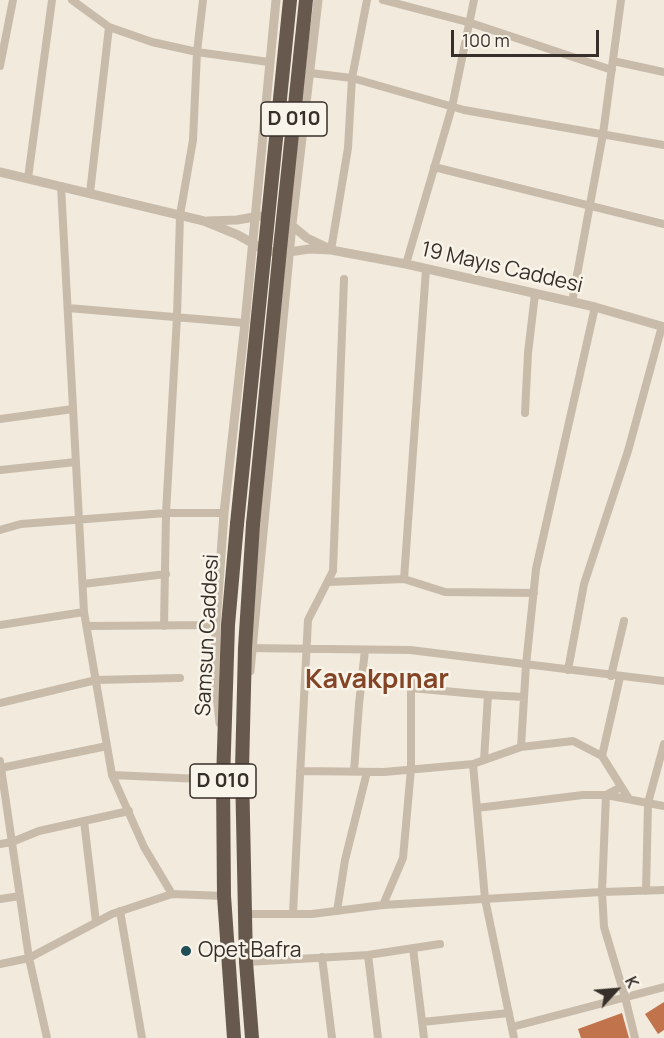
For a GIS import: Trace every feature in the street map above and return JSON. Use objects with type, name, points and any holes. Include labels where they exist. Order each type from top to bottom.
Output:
[{"type":"highway","name":"Samsun Caddesi","points":[[234,1038],[224,896],[223,753],[228,625],[290,0]]},
{"type":"highway","name":"Samsun Caddesi","points":[[252,1038],[244,914],[243,721],[249,648],[254,524],[306,0]]},
{"type":"street","points":[[0,66],[13,0]]},
{"type":"street","points":[[28,178],[52,0]]},
{"type":"street","points":[[72,0],[109,27],[152,42],[197,52],[269,62]]},
{"type":"street","points":[[164,626],[166,513],[180,215],[193,140],[202,0]]},
{"type":"street","points":[[223,753],[215,676],[216,625],[224,513],[276,0]]},
{"type":"street","points":[[318,0],[292,224],[249,648],[410,650],[664,681]]},
{"type":"street","points":[[331,250],[348,148],[352,78],[367,0]]},
{"type":"street","points":[[383,0],[471,23],[612,65],[664,72]]},
{"type":"street","points":[[406,264],[452,107],[474,0]]},
{"type":"street","points":[[572,302],[603,134],[619,1]]},
{"type":"street","points":[[90,193],[109,27]]},
{"type":"street","points":[[310,73],[352,78],[452,107],[664,145]]},
{"type":"street","points":[[434,167],[664,224]]},
{"type":"street","points":[[0,172],[204,221]]},
{"type":"street","points":[[61,186],[84,612],[112,775],[144,847],[172,894]]},
{"type":"street","name":"19 Mayıs Caddesi","points":[[204,221],[255,216],[276,218],[292,224],[307,238],[331,250]]},
{"type":"street","name":"19 Mayıs Caddesi","points":[[204,221],[273,252],[331,250],[406,264],[595,307],[663,326]]},
{"type":"street","points":[[404,579],[426,269]]},
{"type":"street","points":[[293,913],[308,620],[333,571],[344,279]]},
{"type":"street","points":[[525,413],[528,353],[535,294]]},
{"type":"street","points":[[521,747],[526,665],[536,569],[595,307]]},
{"type":"street","points":[[68,308],[245,323]]},
{"type":"street","points":[[568,670],[584,584],[628,451],[663,326]]},
{"type":"street","points":[[0,419],[73,410]]},
{"type":"street","points":[[0,470],[76,462]]},
{"type":"street","points":[[0,530],[21,524],[166,513],[224,513]]},
{"type":"street","points":[[82,584],[166,574]]},
{"type":"street","points":[[328,582],[404,579],[445,592],[534,593]]},
{"type":"street","points":[[0,626],[84,612]]},
{"type":"street","points":[[603,756],[624,621]]},
{"type":"street","points":[[87,626],[216,625]]},
{"type":"street","points":[[354,771],[365,650]]},
{"type":"street","points":[[0,703],[96,680],[180,678]]},
{"type":"street","points":[[383,905],[403,858],[411,769],[411,684],[488,696],[524,697]]},
{"type":"street","points":[[484,760],[488,696]]},
{"type":"street","points":[[300,771],[367,771],[473,764],[521,747],[573,741],[603,756],[629,799]]},
{"type":"street","points":[[646,891],[648,803],[664,744]]},
{"type":"street","points":[[47,1038],[29,958],[12,842],[4,811],[1,769],[107,746]]},
{"type":"street","points":[[473,764],[485,899],[514,1038]]},
{"type":"street","points":[[337,911],[345,860],[367,771]]},
{"type":"street","points":[[112,775],[223,780]]},
{"type":"street","points":[[606,795],[621,787]]},
{"type":"street","points":[[477,808],[583,795],[606,795],[664,806]]},
{"type":"street","points":[[606,795],[602,892],[604,927],[626,997],[635,1038]]},
{"type":"street","points":[[0,844],[12,842],[39,831],[129,811]]},
{"type":"street","points":[[84,821],[96,922]]},
{"type":"street","points":[[244,914],[312,914],[383,905],[664,890]]},
{"type":"street","points":[[0,964],[29,958],[120,911],[172,894],[224,896]]},
{"type":"street","points":[[0,899],[20,896]]},
{"type":"street","points":[[120,911],[142,1038]]},
{"type":"street","points":[[246,962],[368,955],[440,944]]},
{"type":"street","points":[[413,948],[424,1038]]},
{"type":"street","points":[[368,955],[378,1038]]},
{"type":"street","points":[[322,957],[332,1038]]},
{"type":"street","points":[[512,1027],[664,987]]},
{"type":"street","points":[[422,1022],[509,1013]]},
{"type":"building","points":[[664,1002],[664,1030],[658,1034],[645,1014]]},
{"type":"building","points":[[622,1013],[629,1038],[581,1038],[578,1029]]},
{"type":"place","name":"Opet Bafra","points":[[186,951]]},
{"type":"district","name":"Kavakpınar","points":[[377,680]]}]
